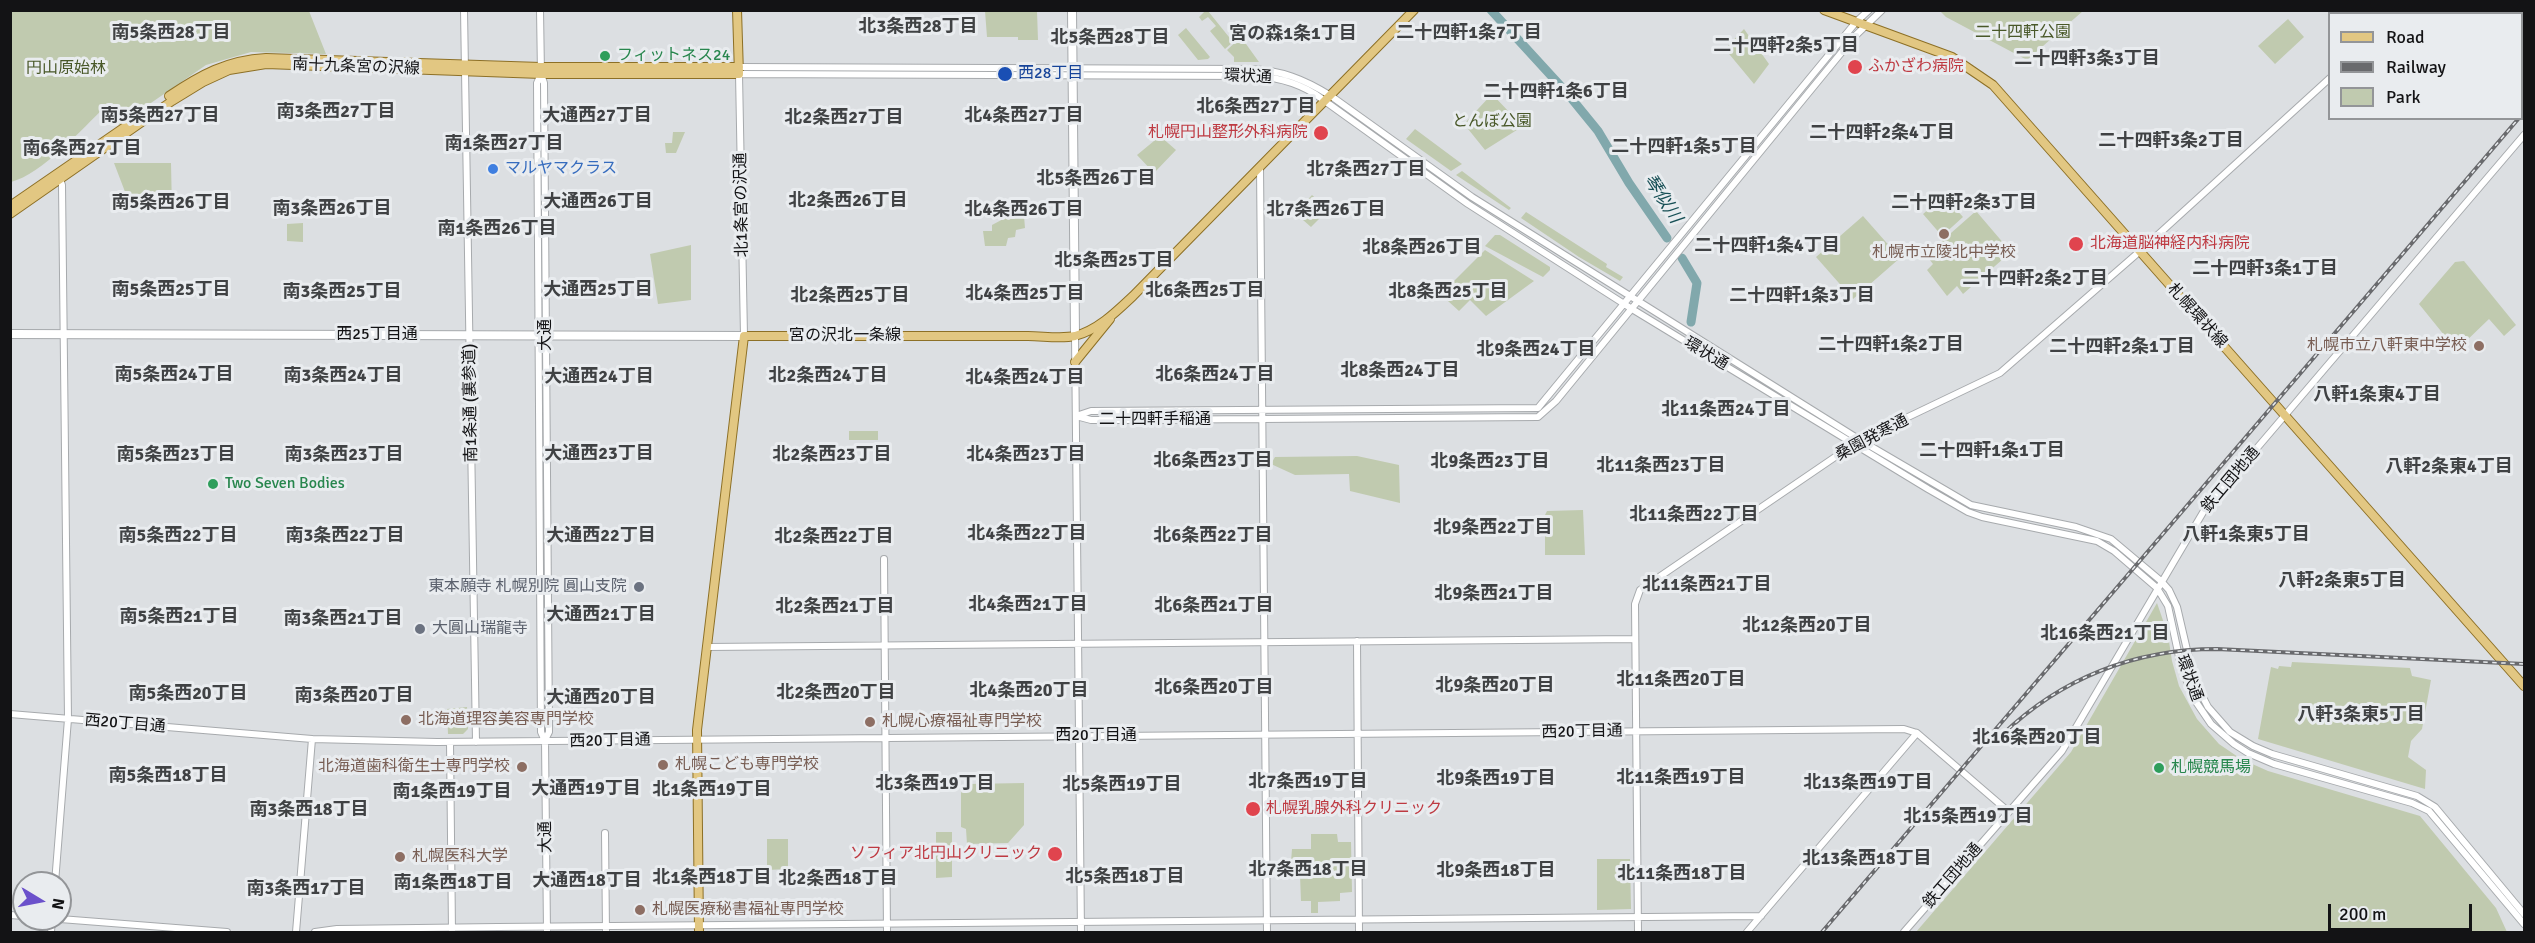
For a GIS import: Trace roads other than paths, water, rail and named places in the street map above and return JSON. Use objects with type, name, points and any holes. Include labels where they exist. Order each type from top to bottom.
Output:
[{"type":"main road","points":[[737,10],[739,71]]},
{"type":"main road","points":[[1072,10],[1075,336],[1113,314]]},
{"type":"main road","points":[[1075,362],[1113,314],[1414,10]]},
{"type":"main road","name":"札幌環状線","points":[[1824,10],[1953,57],[1984,77],[1999,90],[2139,252],[2524,686]]},
{"type":"main road","name":"南十九条宮の沢線","points":[[10,214],[198,76],[228,63],[266,58],[465,68],[739,71]]},
{"type":"main road","name":"南十九条宮の沢線","points":[[10,206],[58,177]]},
{"type":"main road","name":"西25丁目通","points":[[10,334],[744,336]]},
{"type":"main road","points":[[699,929],[697,740],[744,336]]},
{"type":"main road","name":"宮の沢北一条線","points":[[744,336],[1075,336]]},
{"type":"street","name":"南1条通 (裏参道)","points":[[464,10],[476,742]]},
{"type":"street","name":"大通","points":[[540,10],[541,70],[544,83],[542,732],[545,741],[547,930]]},
{"type":"street","name":"二十四軒手稲通","points":[[1076,416],[1091,411],[1538,408],[1856,22],[1869,10]]},
{"type":"street","name":"二十四軒手稲通","points":[[1076,416],[1091,420],[1538,417],[1556,401],[1866,26],[1882,10]]},
{"type":"street","name":"環状通","points":[[739,71],[1073,72],[1272,77],[1328,99],[1472,197],[1630,297],[1860,441],[1971,505],[2103,534],[2119,544],[2169,590],[2177,607],[2189,664],[2201,695],[2208,707],[2230,732],[2263,751],[2417,796],[2435,807],[2524,914]]},
{"type":"street","name":"北1条宮の沢通","points":[[739,71],[744,336]]},
{"type":"street","name":"桑園発寒通","points":[[1638,933],[1635,599],[1643,586],[1852,445],[2000,373],[2139,252],[2328,80]]},
{"type":"street","name":"環状通","points":[[1328,99],[1468,204],[1852,445],[1973,514],[2097,541],[2114,551],[2157,588],[2168,606],[2187,683],[2202,712],[2221,734],[2261,759],[2412,803],[2429,811],[2524,924]]},
{"type":"street","name":"鉄工団地通","points":[[1904,933],[2071,738],[2205,509],[2524,135]]},
{"type":"street","points":[[1260,167],[1267,933]]},
{"type":"street","points":[[56,871],[68,719],[64,334],[58,177]]},
{"type":"street","points":[[1075,336],[1081,933]]},
{"type":"street","points":[[884,559],[887,933]]},
{"type":"street","points":[[707,647],[1635,639]]},
{"type":"street","points":[[1357,641],[1359,933]]},
{"type":"street","name":"西20丁目通","points":[[10,714],[312,739],[450,742],[1904,729],[1917,733]]},
{"type":"street","points":[[1747,933],[1917,733],[2009,812]]},
{"type":"street","points":[[296,933],[312,739]]},
{"type":"street","points":[[450,742],[452,930]]},
{"type":"street","points":[[605,833],[606,929]]},
{"type":"street","points":[[315,933],[336,929],[699,929],[887,924],[1761,916]]},
{"type":"street","points":[[72,920],[226,933]]},
{"type":"waterway","name":"琴似川","points":[[1491,10],[1567,93],[1598,131],[1629,183],[1667,238]]},
{"type":"waterway","name":"琴似川","points":[[1682,258],[1697,283],[1691,322]]},
{"type":"railway","points":[[1822,932],[2517,120]]},
{"type":"railway","points":[[2002,735],[2025,715],[2074,683],[2128,661],[2157,654],[2217,649],[2524,664]]},
{"type":"place","name":"フィットネス24","points":[[605,56]]},
{"type":"place","name":"ふかざわ病院","points":[[1855,67]]},
{"type":"place","name":"西28丁目","points":[[1005,74]]},
{"type":"place","name":"札幌円山整形外科病院","points":[[1321,133]]},
{"type":"place","name":"マルヤマクラス","points":[[493,169]]},
{"type":"place","name":"札幌市立陵北中学校","points":[[1944,234]]},
{"type":"place","name":"北海道脳神経内科病院","points":[[2076,244]]},
{"type":"place","name":"札幌市立八軒東中学校","points":[[2479,346]]},
{"type":"place","name":"Two Seven Bodies","points":[[213,484]]},
{"type":"place","name":"東本願寺 札幌別院 圓山支院","points":[[639,587]]},
{"type":"place","name":"大圓山瑞龍寺","points":[[420,629]]},
{"type":"place","name":"北海道理容美容専門学校","points":[[406,720]]},
{"type":"place","name":"札幌心療福祉専門学校","points":[[870,722]]},
{"type":"place","name":"札幌こども専門学校","points":[[663,765]]},
{"type":"place","name":"北海道歯科衛生士専門学校","points":[[522,767]]},
{"type":"place","name":"札幌競馬場","points":[[2159,768]]},
{"type":"place","name":"札幌乳腺外科クリニック","points":[[1253,809]]},
{"type":"place","name":"ソフィア北円山クリニック","points":[[1055,854]]},
{"type":"place","name":"札幌医科大学","points":[[400,857]]},
{"type":"place","name":"札幌医療秘書福祉専門学校","points":[[640,910]]},
{"type":"district","name":"北3条西28丁目","points":[[918,27]]},
{"type":"district","name":"南5条西28丁目","points":[[171,33]]},
{"type":"district","name":"二十四軒1条7丁目","points":[[1469,33]]},
{"type":"district","name":"宮の森1条1丁目","points":[[1293,34]]},
{"type":"district","name":"北5条西28丁目","points":[[1110,38]]},
{"type":"district","name":"二十四軒2条5丁目","points":[[1786,46]]},
{"type":"district","name":"二十四軒3条3丁目","points":[[2087,59]]},
{"type":"district","name":"二十四軒1条6丁目","points":[[1556,92]]},
{"type":"district","name":"北6条西27丁目","points":[[1256,107]]},
{"type":"district","name":"南3条西27丁目","points":[[336,112]]},
{"type":"district","name":"南5条西27丁目","points":[[160,116]]},
{"type":"district","name":"大通西27丁目","points":[[597,116]]},
{"type":"district","name":"北4条西27丁目","points":[[1024,116]]},
{"type":"district","name":"北2条西27丁目","points":[[844,118]]},
{"type":"district","name":"二十四軒2条4丁目","points":[[1882,133]]},
{"type":"district","name":"二十四軒3条2丁目","points":[[2171,141]]},
{"type":"district","name":"南1条西27丁目","points":[[504,144]]},
{"type":"district","name":"二十四軒1条5丁目","points":[[1684,147]]},
{"type":"district","name":"南6条西27丁目","points":[[82,149]]},
{"type":"district","name":"北7条西27丁目","points":[[1366,170]]},
{"type":"district","name":"北5条西26丁目","points":[[1096,179]]},
{"type":"district","name":"北2条西26丁目","points":[[848,201]]},
{"type":"district","name":"大通西26丁目","points":[[598,202]]},
{"type":"district","name":"南5条西26丁目","points":[[171,203]]},
{"type":"district","name":"二十四軒2条3丁目","points":[[1964,203]]},
{"type":"district","name":"南3条西26丁目","points":[[332,209]]},
{"type":"district","name":"北4条西26丁目","points":[[1024,210]]},
{"type":"district","name":"北7条西26丁目","points":[[1326,210]]},
{"type":"district","name":"南1条西26丁目","points":[[497,229]]},
{"type":"district","name":"二十四軒1条4丁目","points":[[1767,246]]},
{"type":"district","name":"北8条西26丁目","points":[[1422,248]]},
{"type":"district","name":"北5条西25丁目","points":[[1114,261]]},
{"type":"district","name":"二十四軒3条1丁目","points":[[2265,269]]},
{"type":"district","name":"二十四軒2条2丁目","points":[[2035,279]]},
{"type":"district","name":"南5条西25丁目","points":[[171,290]]},
{"type":"district","name":"大通西25丁目","points":[[598,290]]},
{"type":"district","name":"北6条西25丁目","points":[[1205,291]]},
{"type":"district","name":"南3条西25丁目","points":[[342,292]]},
{"type":"district","name":"北8条西25丁目","points":[[1448,292]]},
{"type":"district","name":"北4条西25丁目","points":[[1025,294]]},
{"type":"district","name":"北2条西25丁目","points":[[850,296]]},
{"type":"district","name":"二十四軒1条3丁目","points":[[1802,296]]},
{"type":"district","name":"二十四軒1条2丁目","points":[[1891,345]]},
{"type":"district","name":"二十四軒2条1丁目","points":[[2122,347]]},
{"type":"district","name":"北9条西24丁目","points":[[1536,350]]},
{"type":"district","name":"北8条西24丁目","points":[[1400,371]]},
{"type":"district","name":"南5条西24丁目","points":[[174,375]]},
{"type":"district","name":"北6条西24丁目","points":[[1215,375]]},
{"type":"district","name":"南3条西24丁目","points":[[343,376]]},
{"type":"district","name":"北2条西24丁目","points":[[828,376]]},
{"type":"district","name":"大通西24丁目","points":[[599,377]]},
{"type":"district","name":"北4条西24丁目","points":[[1025,378]]},
{"type":"district","name":"八軒1条東4丁目","points":[[2377,395]]},
{"type":"district","name":"北11条西24丁目","points":[[1726,410]]},
{"type":"district","name":"二十四軒1条1丁目","points":[[1992,451]]},
{"type":"district","name":"大通西23丁目","points":[[599,454]]},
{"type":"district","name":"南5条西23丁目","points":[[176,455]]},
{"type":"district","name":"南3条西23丁目","points":[[344,455]]},
{"type":"district","name":"北2条西23丁目","points":[[832,455]]},
{"type":"district","name":"北4条西23丁目","points":[[1026,455]]},
{"type":"district","name":"北6条西23丁目","points":[[1213,461]]},
{"type":"district","name":"北9条西23丁目","points":[[1490,462]]},
{"type":"district","name":"北11条西23丁目","points":[[1661,466]]},
{"type":"district","name":"八軒2条東4丁目","points":[[2449,467]]},
{"type":"district","name":"北11条西22丁目","points":[[1694,515]]},
{"type":"district","name":"北9条西22丁目","points":[[1493,528]]},
{"type":"district","name":"北4条西22丁目","points":[[1027,534]]},
{"type":"district","name":"八軒1条東5丁目","points":[[2246,535]]},
{"type":"district","name":"南5条西22丁目","points":[[178,536]]},
{"type":"district","name":"南3条西22丁目","points":[[345,536]]},
{"type":"district","name":"大通西22丁目","points":[[601,536]]},
{"type":"district","name":"北6条西22丁目","points":[[1213,536]]},
{"type":"district","name":"北2条西22丁目","points":[[834,537]]},
{"type":"district","name":"八軒2条東5丁目","points":[[2342,581]]},
{"type":"district","name":"北11条西21丁目","points":[[1707,585]]},
{"type":"district","name":"北9条西21丁目","points":[[1494,594]]},
{"type":"district","name":"北4条西21丁目","points":[[1028,605]]},
{"type":"district","name":"北6条西21丁目","points":[[1214,606]]},
{"type":"district","name":"北2条西21丁目","points":[[835,607]]},
{"type":"district","name":"大通西21丁目","points":[[601,615]]},
{"type":"district","name":"南5条西21丁目","points":[[179,617]]},
{"type":"district","name":"南3条西21丁目","points":[[343,619]]},
{"type":"district","name":"北12条西20丁目","points":[[1807,626]]},
{"type":"district","name":"北16条西21丁目","points":[[2105,634]]},
{"type":"district","name":"北11条西20丁目","points":[[1681,680]]},
{"type":"district","name":"北9条西20丁目","points":[[1495,686]]},
{"type":"district","name":"北6条西20丁目","points":[[1214,688]]},
{"type":"district","name":"北4条西20丁目","points":[[1029,691]]},
{"type":"district","name":"北2条西20丁目","points":[[836,693]]},
{"type":"district","name":"南5条西20丁目","points":[[188,694]]},
{"type":"district","name":"南3条西20丁目","points":[[354,696]]},
{"type":"district","name":"大通西20丁目","points":[[601,698]]},
{"type":"district","name":"八軒3条東5丁目","points":[[2361,715]]},
{"type":"district","name":"北16条西20丁目","points":[[2037,738]]},
{"type":"district","name":"南5条西18丁目","points":[[168,776]]},
{"type":"district","name":"北11条西19丁目","points":[[1681,778]]},
{"type":"district","name":"北9条西19丁目","points":[[1496,779]]},
{"type":"district","name":"北7条西19丁目","points":[[1308,782]]},
{"type":"district","name":"北13条西19丁目","points":[[1868,783]]},
{"type":"district","name":"北3条西19丁目","points":[[935,784]]},
{"type":"district","name":"北5条西19丁目","points":[[1122,785]]},
{"type":"district","name":"大通西19丁目","points":[[586,789]]},
{"type":"district","name":"北1条西19丁目","points":[[712,790]]},
{"type":"district","name":"南1条西19丁目","points":[[452,792]]},
{"type":"district","name":"南3条西18丁目","points":[[309,810]]},
{"type":"district","name":"北15条西19丁目","points":[[1968,817]]},
{"type":"district","name":"北13条西18丁目","points":[[1867,859]]},
{"type":"district","name":"北7条西18丁目","points":[[1308,870]]},
{"type":"district","name":"北9条西18丁目","points":[[1496,871]]},
{"type":"district","name":"北11条西18丁目","points":[[1682,874]]},
{"type":"district","name":"北5条西18丁目","points":[[1125,877]]},
{"type":"district","name":"北1条西18丁目","points":[[712,878]]},
{"type":"district","name":"北2条西18丁目","points":[[838,879]]},
{"type":"district","name":"大通西18丁目","points":[[587,881]]},
{"type":"district","name":"南1条西18丁目","points":[[453,883]]},
{"type":"district","name":"南3条西17丁目","points":[[306,889]]},
{"type":"park label","name":"二十四軒公園","points":[[2023,33]]},
{"type":"park label","name":"円山原始林","points":[[66,69]]},
{"type":"park label","name":"とんぼ公園","points":[[1492,122]]}]
